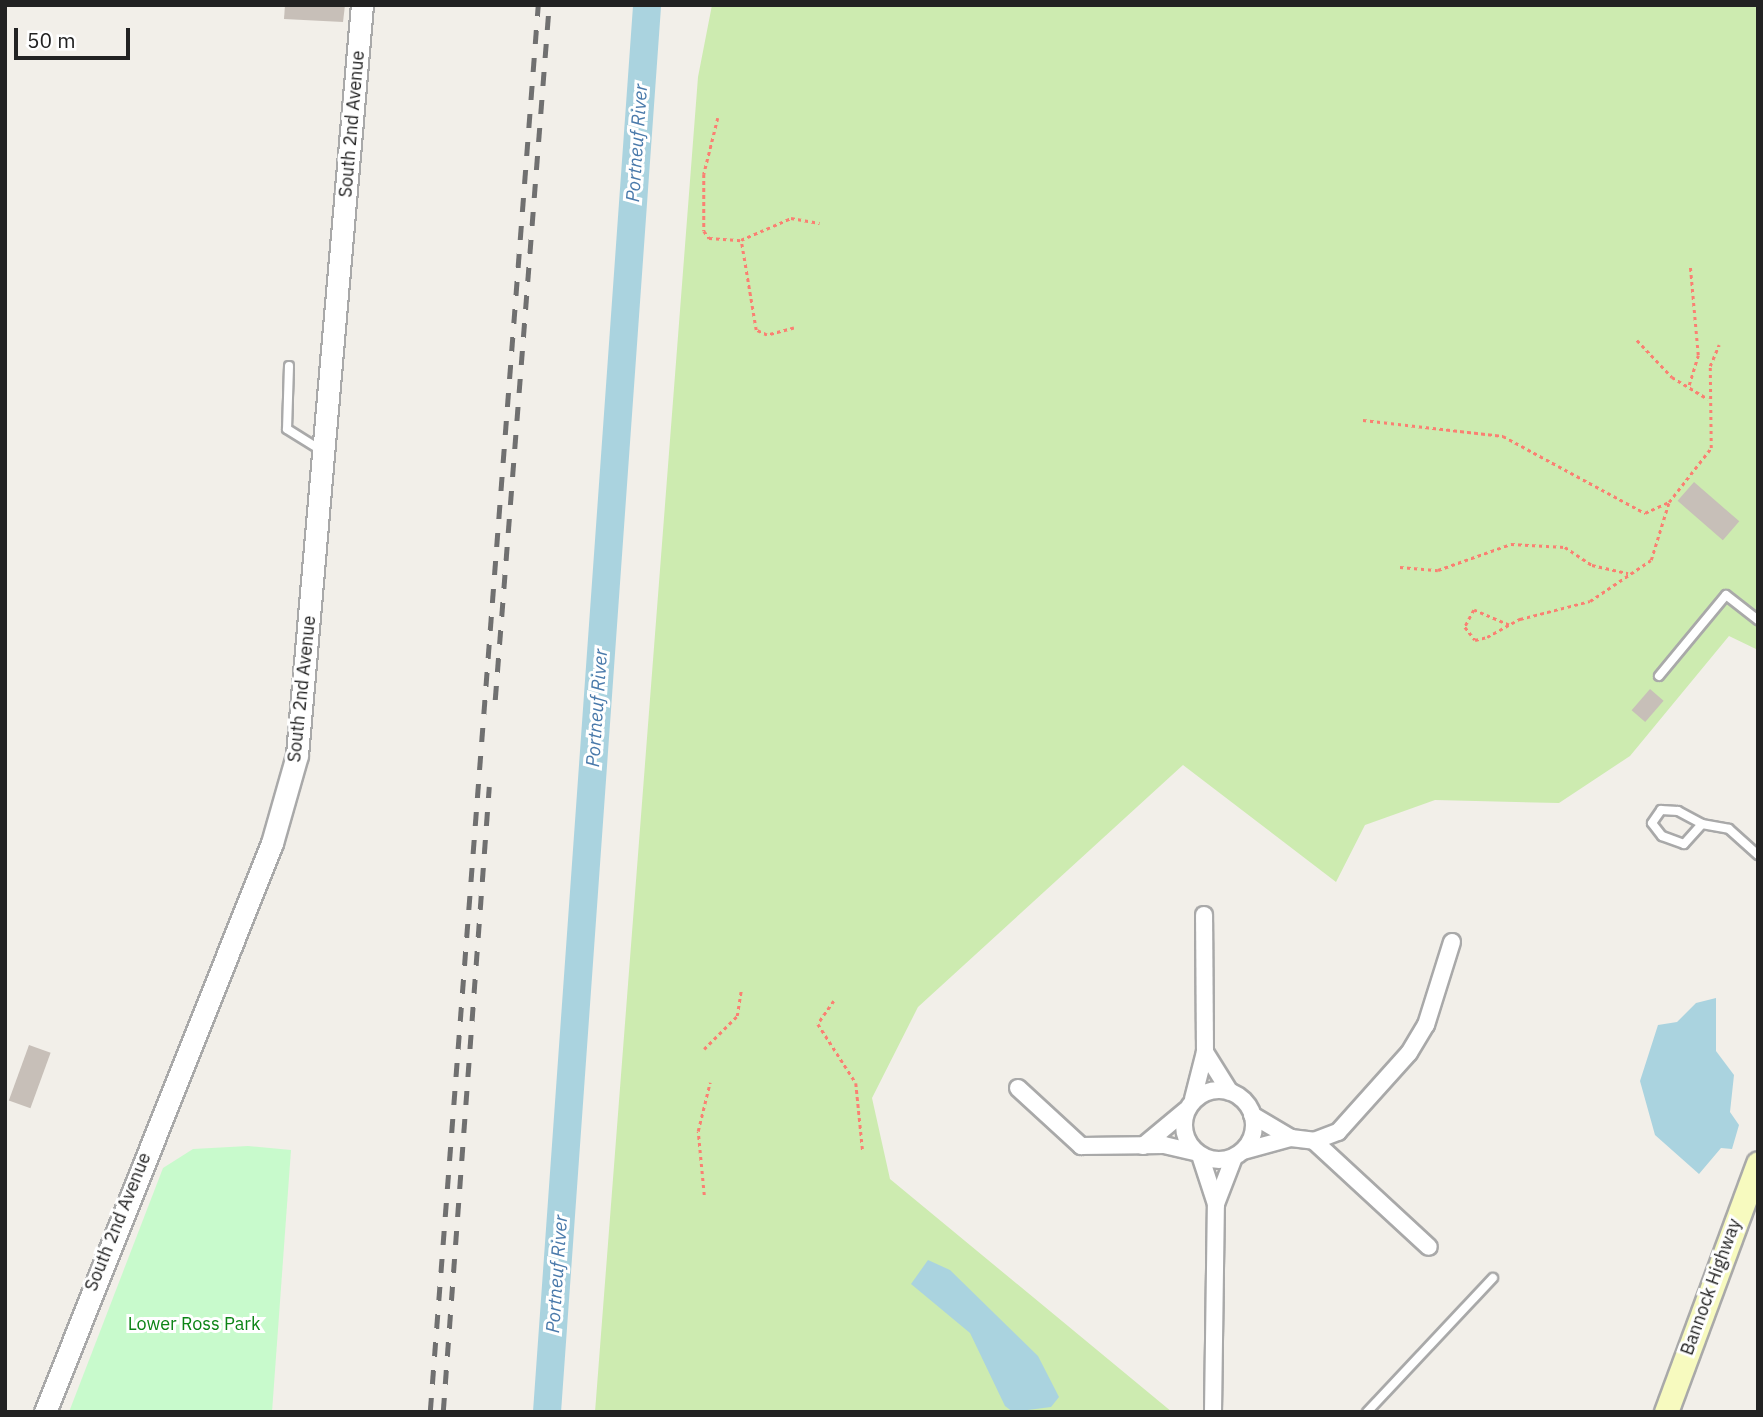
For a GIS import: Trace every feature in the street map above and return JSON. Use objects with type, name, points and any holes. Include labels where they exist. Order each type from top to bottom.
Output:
[{"type":"main road","name":"Bannock Highway","points":[[1666,1412],[1758,1163]]},
{"type":"street","name":"South 2nd Avenue","points":[[44,1412],[272,843],[297,755],[362,5]]},
{"type":"street","points":[[1204,915],[1205,1052],[1184,1132],[1197,1153],[1216,1204],[1213,1412]]},
{"type":"street","points":[[1205,1052],[1230,1092],[1252,1115],[1290,1138],[1314,1141],[1338,1132],[1409,1053],[1426,1025],[1452,942]]},
{"type":"street","points":[[1017,1088],[1081,1146],[1239,1154],[1290,1138]]},
{"type":"street","points":[[1141,1147],[1189,1105],[1213,1090],[1230,1092]]},
{"type":"street","points":[[1216,1204],[1239,1154],[1253,1135],[1252,1115]]},
{"type":"street","points":[[1314,1141],[1429,1247]]},
{"type":"lane","points":[[289,366],[287,429],[325,453]]},
{"type":"lane","points":[[1659,676],[1726,595],[1758,620]]},
{"type":"lane","points":[[1702,824],[1684,844],[1662,836],[1652,823],[1661,810],[1702,824],[1729,829],[1758,855]]},
{"type":"lane","points":[[1367,1412],[1493,1278]]},
{"type":"path","points":[[718,118],[704,174],[704,231],[709,238],[741,240],[791,218],[820,223]]},
{"type":"path","points":[[741,240],[756,330],[767,335],[794,328]]},
{"type":"path","points":[[1689,385],[1698,355],[1690,266]]},
{"type":"path","points":[[1637,340],[1672,377],[1708,399]]},
{"type":"path","points":[[1508,625],[1474,610],[1465,627],[1475,640],[1508,625],[1590,601],[1651,559],[1669,502],[1711,448],[1708,399],[1719,345]]},
{"type":"path","points":[[1363,420],[1503,436],[1634,511],[1669,502]]},
{"type":"path","points":[[1400,567],[1438,570],[1511,544],[1565,547],[1592,565],[1628,573]]},
{"type":"path","points":[[705,1049],[737,1016],[741,991]]},
{"type":"path","points":[[834,1001],[818,1024],[856,1083],[863,1153]]},
{"type":"path","points":[[704,1195],[698,1132],[710,1082]]},
{"type":"green space","points":[[712,5],[1758,5],[1758,650],[1729,636],[1630,756],[1559,803],[1435,800],[1365,825],[1336,882],[1183,765],[918,1007],[872,1098],[890,1179],[1172,1412],[595,1412],[698,77]]},
{"type":"green space","name":"Lower Ross Park","points":[[248,1146],[291,1150],[272,1412],[69,1412],[163,1168],[193,1149]]},
{"type":"water","points":[[1716,998],[1716,1051],[1734,1075],[1730,1112],[1739,1125],[1732,1149],[1721,1148],[1699,1174],[1655,1135],[1640,1081],[1658,1025],[1677,1022],[1696,1003]]},
{"type":"water","points":[[928,1260],[950,1270],[1038,1356],[1059,1397],[1051,1407],[1013,1412],[1005,1406],[970,1333],[911,1284]]},
{"type":"building","points":[[285,5],[345,5],[343,22],[284,19]]},
{"type":"building","points":[[1694,482],[1739,521],[1723,540],[1678,501]]},
{"type":"building","points":[[1650,689],[1664,701],[1645,722],[1632,710]]},
{"type":"building","points":[[29,1045],[51,1053],[30,1108],[9,1100]]},
{"type":"waterway","name":"Portneuf River","points":[[547,1412],[647,5]]},
{"type":"railway","points":[[430,1412],[538,5]]},
{"type":"railway","points":[[495,700],[549,5]]},
{"type":"railway","points":[[443,1412],[489,787]]}]
